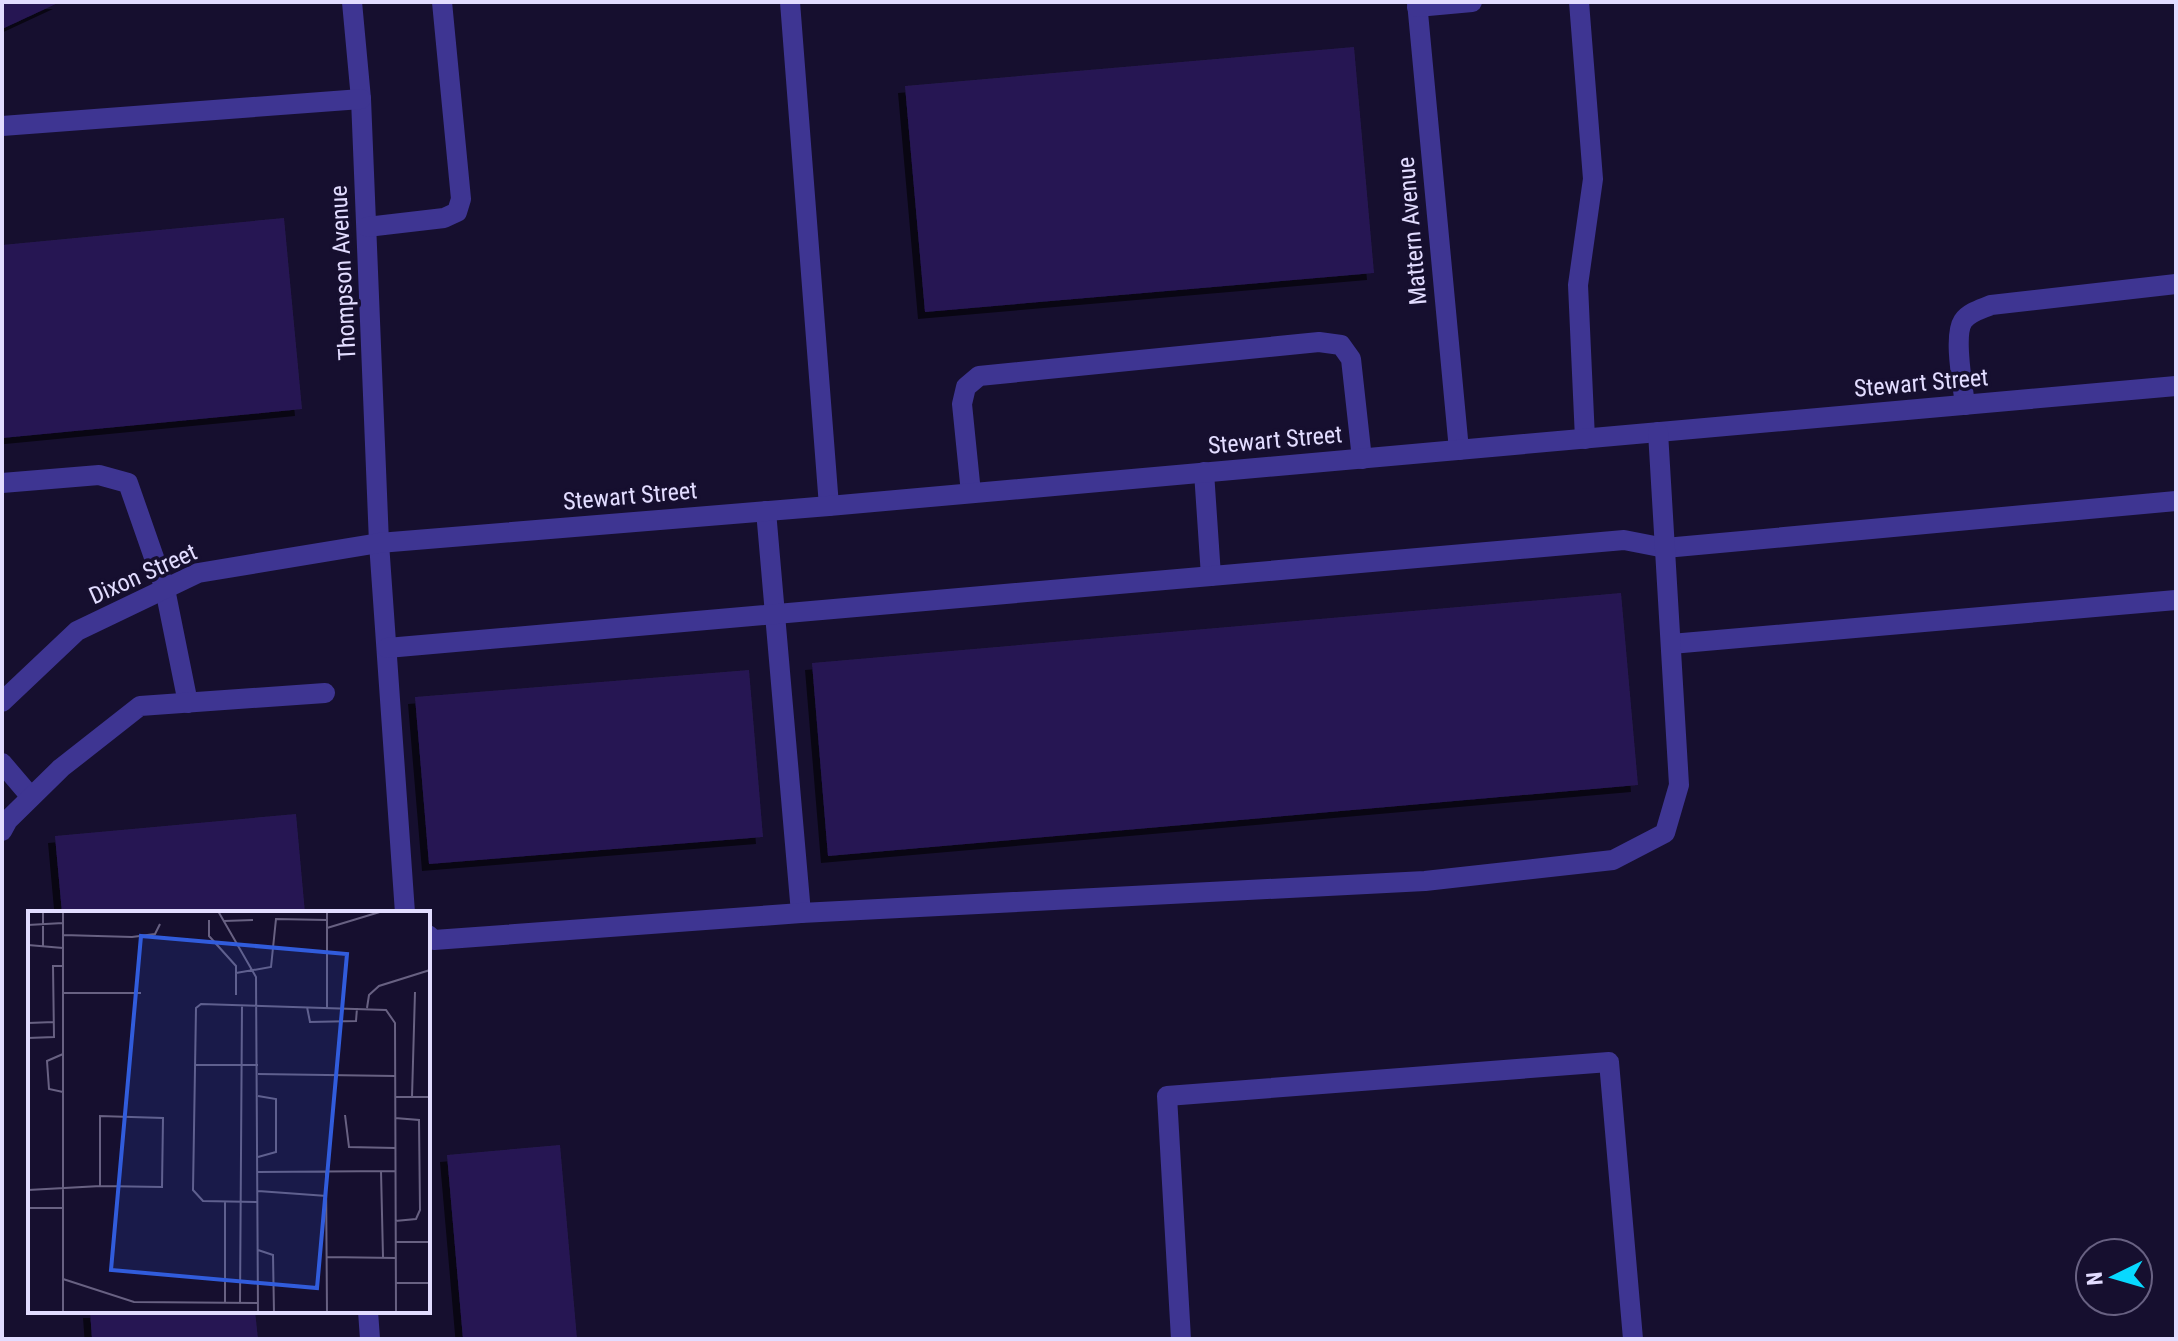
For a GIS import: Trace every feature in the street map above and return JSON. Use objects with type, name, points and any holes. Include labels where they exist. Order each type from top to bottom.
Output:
[{"type":"street","name":"Thompson Avenue","points":[[352,2],[361,99],[379,543],[405,911]]},
{"type":"street","points":[[367,227],[444,218],[457,212],[461,199],[442,2]]},
{"type":"street","points":[[790,2],[829,506]]},
{"type":"street","points":[[1417,4],[1472,2]]},
{"type":"street","points":[[1579,2],[1593,179],[1578,285],[1585,439]]},
{"type":"street","name":"Mattern Avenue","points":[[1417,4],[1459,450]]},
{"type":"street","points":[[2,126],[361,99]]},
{"type":"street","points":[[1965,405],[1959,340],[1961,322],[1970,314],[1991,305],[2176,284]]},
{"type":"street","points":[[971,493],[962,404],[966,387],[979,376],[1319,342],[1341,345],[1351,359],[1362,459]]},
{"type":"street","name":"Stewart Street","points":[[379,543],[2176,386]]},
{"type":"street","points":[[430,937],[434,940],[801,913],[1425,881],[1613,860],[1665,833],[1679,785],[1658,432]]},
{"type":"street","points":[[1204,472],[1211,576]]},
{"type":"street","points":[[2,483],[99,475],[128,483],[165,589],[188,703]]},
{"type":"street","points":[[387,648],[1624,540],[1665,548],[2176,501]]},
{"type":"street","points":[[766,511],[801,913]]},
{"type":"street","name":"Dixon Street","points":[[2,702],[77,631],[198,573],[379,543]]},
{"type":"street","points":[[1671,644],[2176,600]]},
{"type":"street","points":[[2,831],[8,820],[61,768],[140,706],[325,693]]},
{"type":"street","points":[[2,763],[31,797]]},
{"type":"street","points":[[1181,1339],[1167,1096],[1609,1062],[1633,1339]]},
{"type":"street","points":[[368,1313],[370,1339]]},
{"type":"building","points":[[2,2],[60,2],[2,29]]},
{"type":"building","points":[[1354,47],[1374,273],[925,312],[905,86]]},
{"type":"building","points":[[284,218],[302,409],[2,438],[2,245]]},
{"type":"building","points":[[1621,593],[1638,785],[828,856],[812,663]]},
{"type":"building","points":[[749,670],[763,837],[429,864],[415,697]]},
{"type":"building","points":[[296,814],[305,911],[62,911],[55,836]]},
{"type":"building","points":[[560,1145],[577,1339],[463,1339],[447,1155]]},
{"type":"building","points":[[90,1313],[255,1313],[258,1339],[92,1339]]}]
